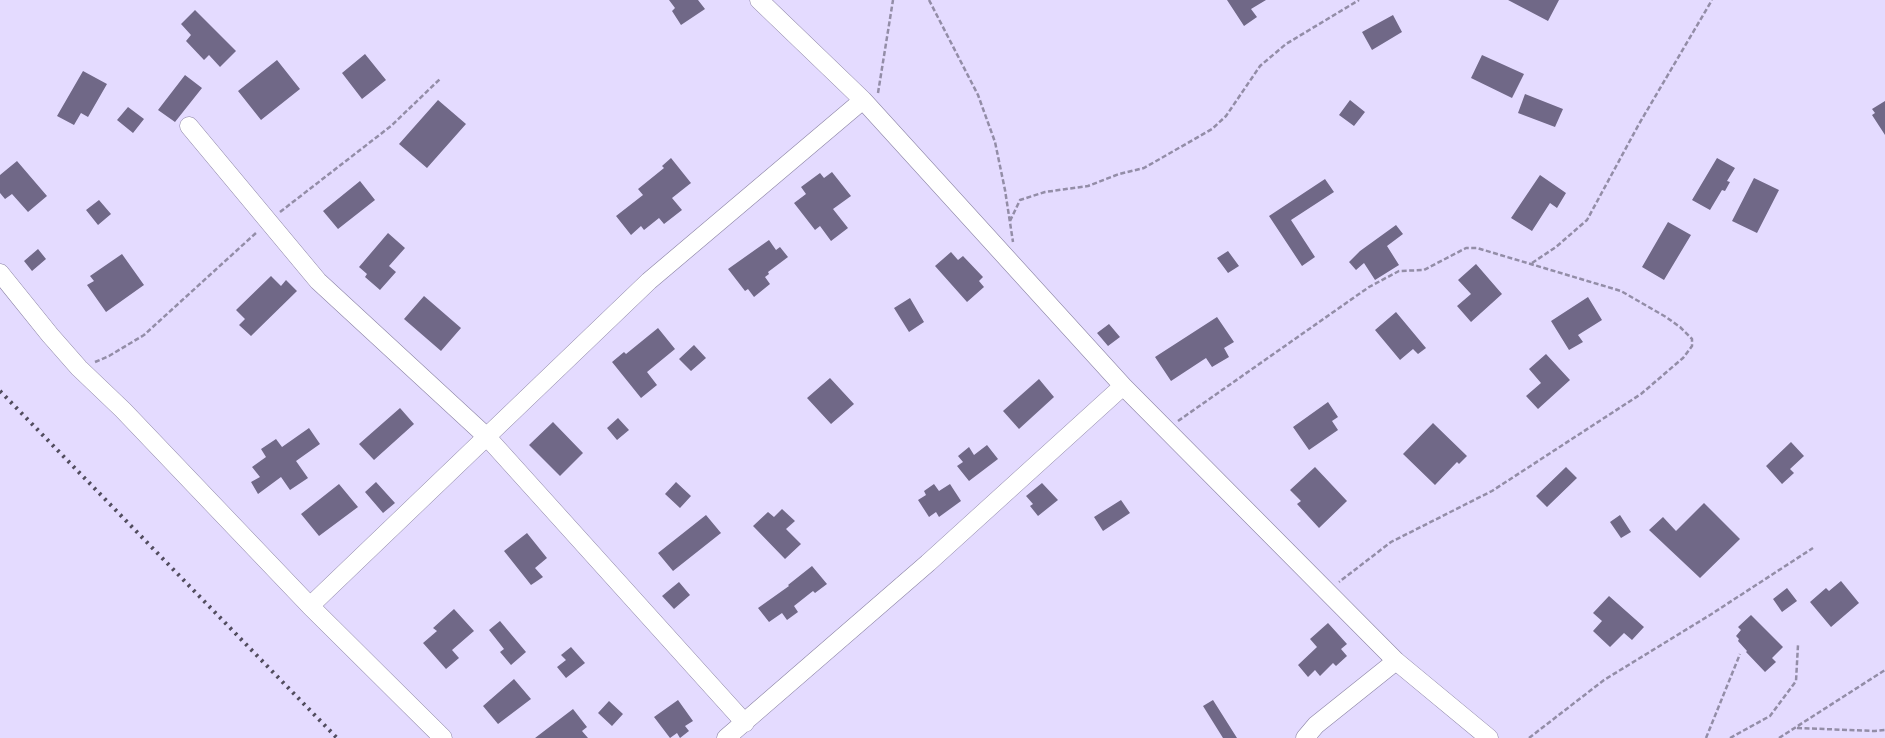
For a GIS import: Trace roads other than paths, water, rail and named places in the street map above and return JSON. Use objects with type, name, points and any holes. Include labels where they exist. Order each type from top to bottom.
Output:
[{"type":"street","points":[[759,0],[863,100],[1123,386],[1166,430],[1396,660],[1489,738]]},
{"type":"street","points":[[310,606],[649,281],[863,100]]},
{"type":"street","points":[[189,126],[318,281],[487,437],[745,723]]},
{"type":"street","points":[[0,273],[79,368],[123,410],[310,606],[443,738]]},
{"type":"street","points":[[726,738],[928,563],[1123,386]]},
{"type":"street","points":[[1305,738],[1316,726],[1396,660]]},
{"type":"street","points":[[1464,738],[1465,718]]},
{"type":"railway","points":[[0,391],[337,738]]}]
